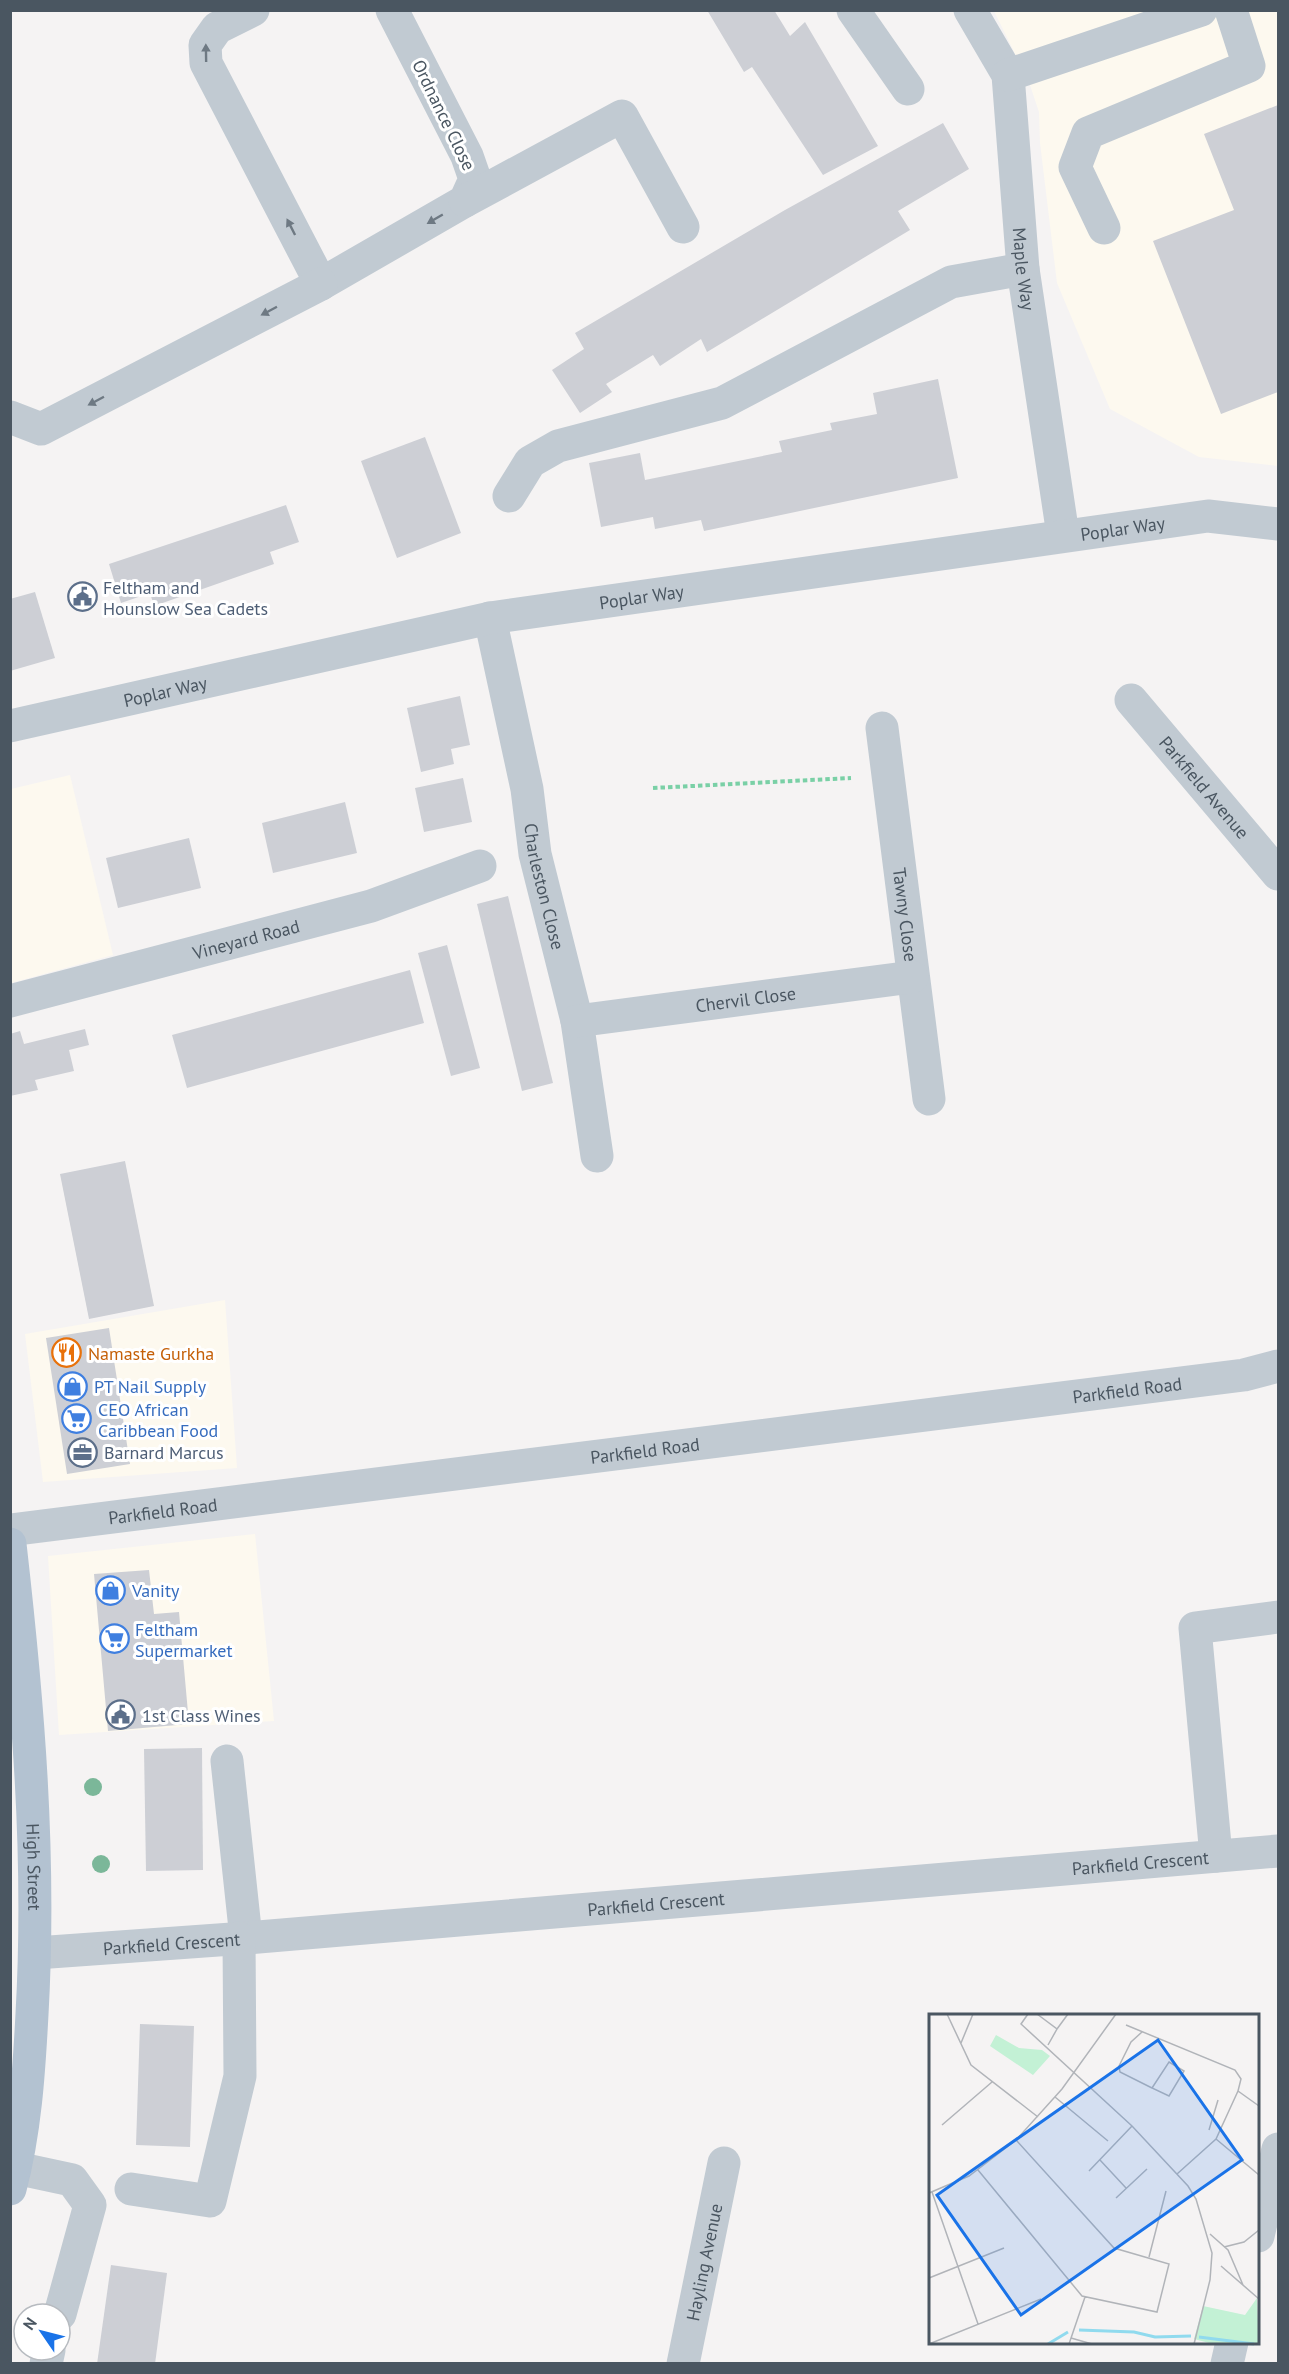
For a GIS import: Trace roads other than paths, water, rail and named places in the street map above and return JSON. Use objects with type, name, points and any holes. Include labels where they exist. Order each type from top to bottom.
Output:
[{"type":"main road","name":"High Street","points":[[10,1544],[23,1655],[36,1850],[36,1953],[30,2049],[13,2179]]},
{"type":"street","points":[[253,10],[217,28],[205,45],[206,63],[321,284]]},
{"type":"street","name":"Ordnance Close","points":[[392,10],[467,156],[475,180],[465,201]]},
{"type":"street","points":[[853,10],[908,89]]},
{"type":"street","name":"Maple Way","points":[[970,10],[1008,75],[1023,269],[1063,535]]},
{"type":"street","points":[[1008,75],[1201,10]]},
{"type":"street","points":[[1104,228],[1076,167],[1088,133],[1249,66],[1231,10]]},
{"type":"street","points":[[11,420],[41,429],[321,284],[465,201],[622,116],[683,227]]},
{"type":"street","points":[[509,496],[530,462],[558,446],[722,403],[951,282],[1023,269]]},
{"type":"street","name":"Poplar Way","points":[[10,726],[490,618],[1208,516],[1278,524]]},
{"type":"street","name":"Charleston Close","points":[[490,618],[527,789],[535,854],[577,1021],[597,1156]]},
{"type":"street","name":"Parkfield Avenue","points":[[1131,700],[1278,874]]},
{"type":"street","name":"Tawny Close","points":[[882,728],[929,1099]]},
{"type":"street","name":"Vineyard Road","points":[[10,1001],[370,906],[480,866]]},
{"type":"street","name":"Chervil Close","points":[[577,1021],[912,977]]},
{"type":"street","name":"Parkfield Road","points":[[10,1530],[1244,1375],[1278,1366]]},
{"type":"street","points":[[1216,1856],[1195,1628],[1278,1617]]},
{"type":"street","points":[[131,2189],[210,2201],[240,2076],[242,1938],[227,1761]]},
{"type":"street","name":"Parkfield Crescent","points":[[36,1953],[242,1938],[1278,1851]]},
{"type":"street","points":[[1259,2228],[1278,2149]]},
{"type":"street","name":"Hayling Avenue","points":[[682,2364],[724,2163]]},
{"type":"street","points":[[13,2179],[72,2180],[90,2205],[63,2302]]},
{"type":"street","points":[[1227,2364],[1232,2344]]},
{"type":"place","name":"Feltham and Hounslow Sea Cadets","points":[[82,597]]},
{"type":"place","name":"Namaste Gurkha","points":[[67,1353]]},
{"type":"place","name":"PT Nail Supply","points":[[73,1386]]},
{"type":"place","name":"CEO African Caribbean Food","points":[[77,1419]]},
{"type":"place","name":"Barnard Marcus","points":[[83,1452]]},
{"type":"place","name":"Vanity","points":[[111,1590]]},
{"type":"place","name":"Feltham Supermarket","points":[[114,1639]]},
{"type":"place","name":"1st Class Wines","points":[[121,1715]]}]
